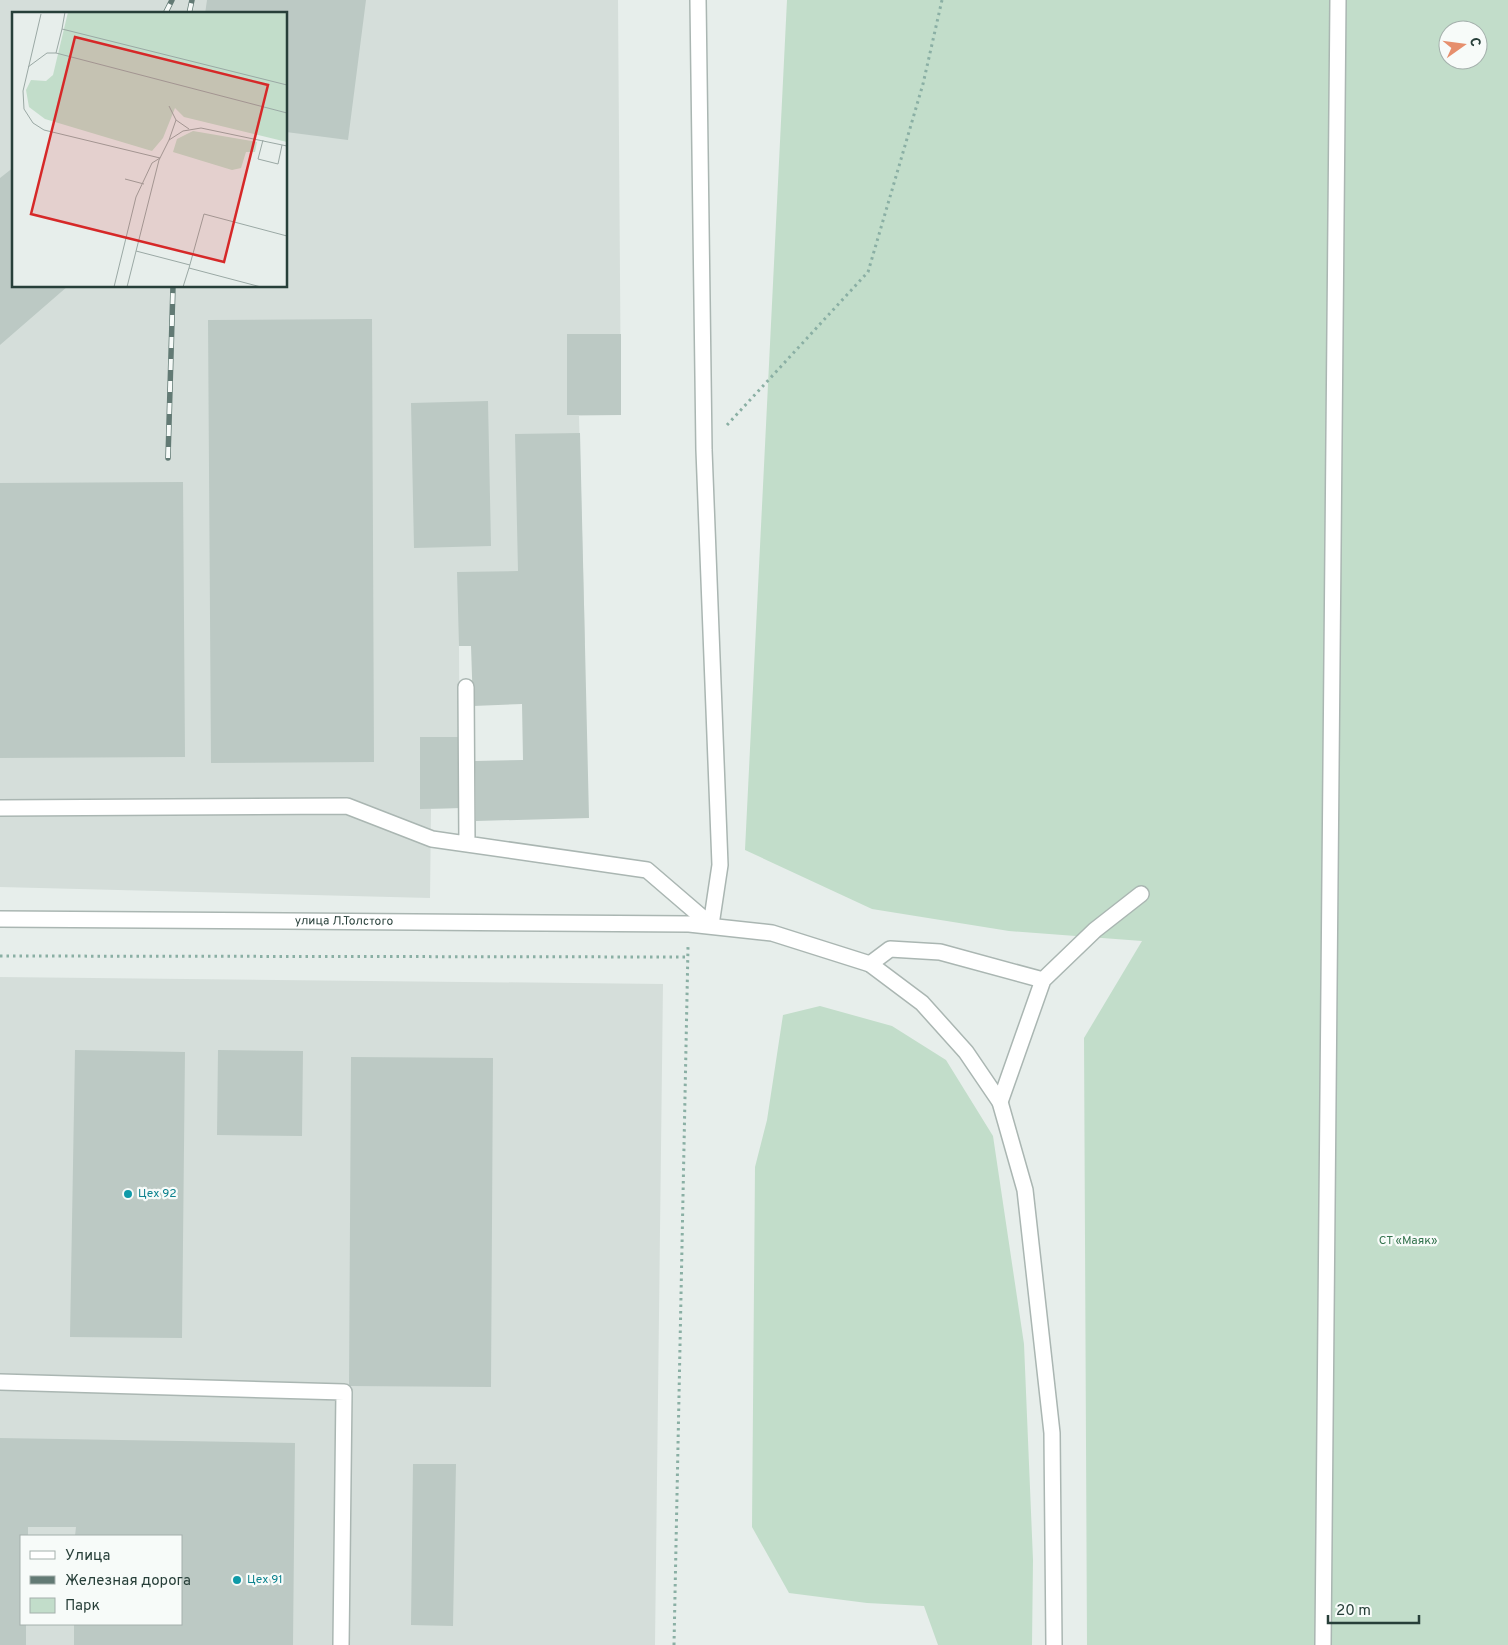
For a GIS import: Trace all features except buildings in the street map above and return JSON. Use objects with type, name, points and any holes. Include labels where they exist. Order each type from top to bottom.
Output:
[{"type":"street","points":[[698,0],[704,450],[720,865],[711,926]]},
{"type":"street","points":[[1323,1645],[1338,0]]},
{"type":"street","points":[[466,687],[467,844]]},
{"type":"street","points":[[0,808],[347,806],[432,839],[647,870],[711,926]]},
{"type":"street","points":[[1000,1102],[1043,980],[1094,930],[1141,894]]},
{"type":"street","name":"улица Л.Толстого","points":[[0,919],[688,924],[772,933],[870,964],[922,1003],[966,1052],[1000,1102],[1025,1190],[1052,1433],[1054,1645]]},
{"type":"street","points":[[870,964],[890,949],[940,952],[1043,980]]},
{"type":"street","points":[[0,1382],[344,1392],[341,1645]]},
{"type":"path","points":[[704,450],[868,272],[923,84],[942,0]]},
{"type":"path","points":[[674,1645],[688,924]]},
{"type":"path","points":[[0,956],[688,957]]},
{"type":"shaded area","points":[[0,0],[618,0],[621,415],[579,416],[585,643],[459,646],[460,808],[431,809],[430,898],[0,887]]},
{"type":"shaded area","points":[[0,977],[663,984],[655,1645],[0,1645]]},
{"type":"green space","name":"СТ «Маяк»","points":[[787,0],[1508,0],[1508,1645],[1087,1645],[1084,1038],[1142,941],[1009,931],[872,909],[745,850]]},
{"type":"green space","points":[[820,1006],[892,1026],[946,1060],[993,1136],[1024,1344],[1033,1560],[1032,1645],[938,1645],[924,1606],[867,1603],[789,1593],[752,1527],[755,1167],[767,1120],[783,1015]]},
{"type":"railway","points":[[166,12],[172,0]]},
{"type":"railway","points":[[189,12],[192,0]]},
{"type":"railway","points":[[168,458],[173,288]]},
{"type":"place","name":"Цех 92","points":[[128,1194]]},
{"type":"place","name":"Цех 91","points":[[237,1580]]}]
